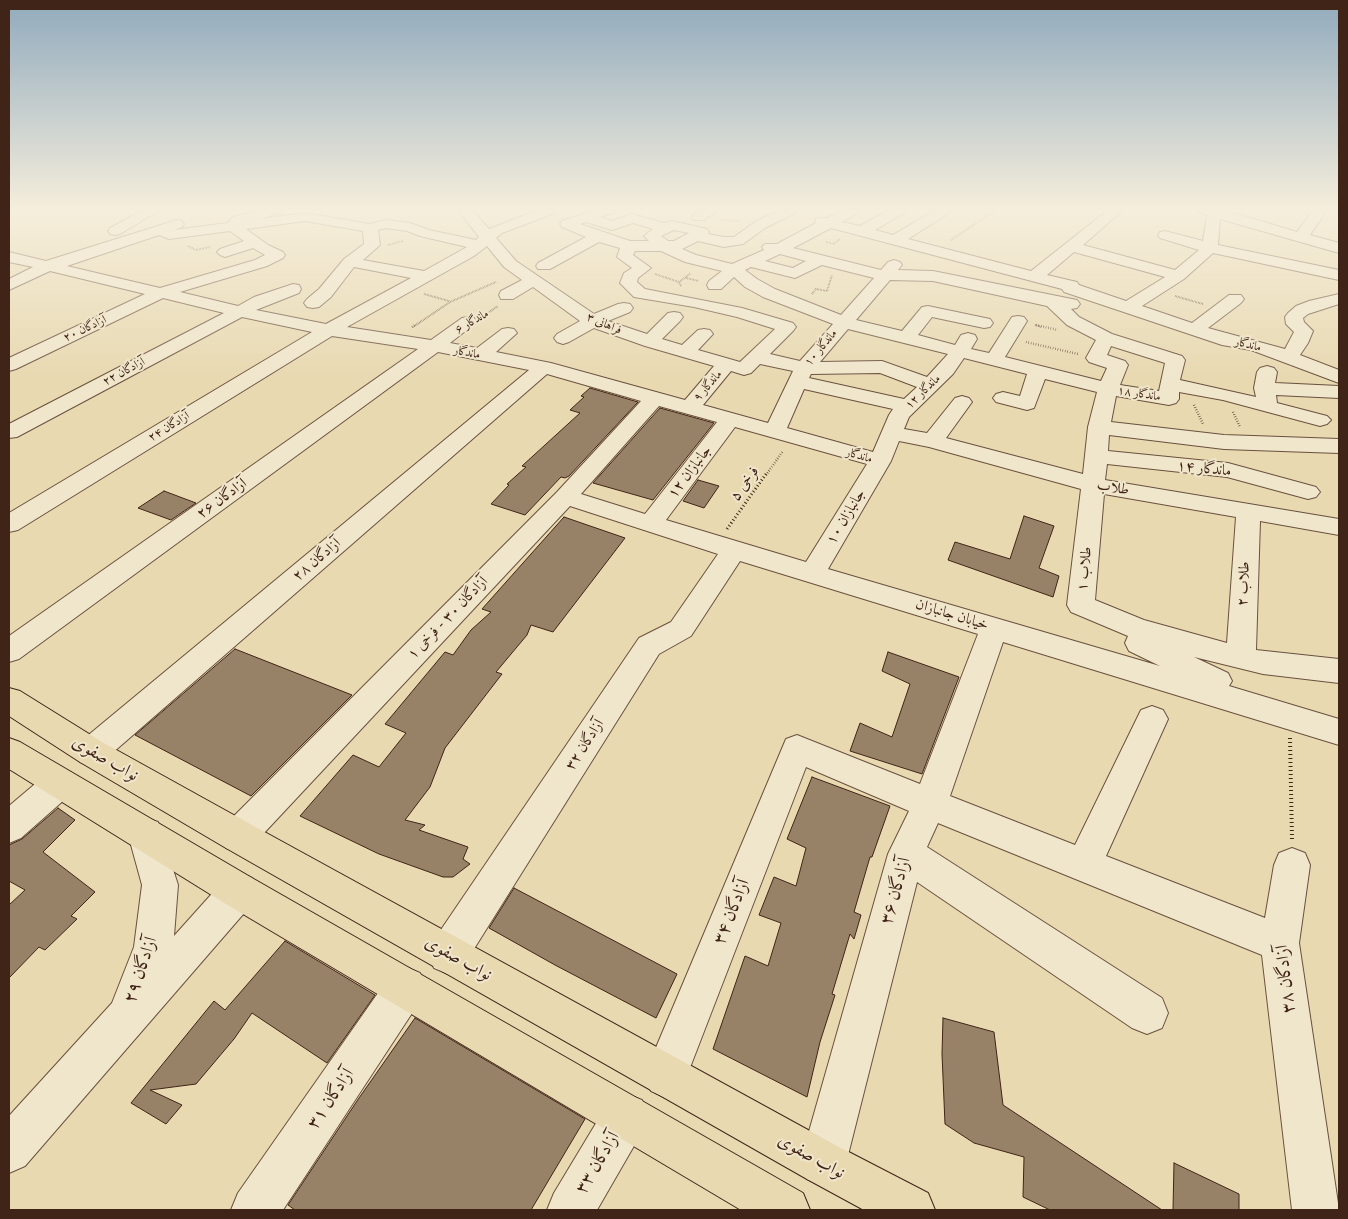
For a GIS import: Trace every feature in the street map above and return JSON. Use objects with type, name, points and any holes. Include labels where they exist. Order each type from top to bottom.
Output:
[{"type":"main road","name":"نواب صفوی","points":[[9,700],[91,752],[238,836],[822,1163],[911,1210]]},
{"type":"main road","points":[[9,752],[239,891],[626,1116],[772,1206]]},
{"type":"street","points":[[9,275],[33,267]]},
{"type":"street","points":[[9,285],[37,267]]},
{"type":"street","name":"ماندگار","points":[[54,267],[329,330],[435,346],[544,367],[880,462]]},
{"type":"street","name":"آزادگان ۲۰","points":[[9,365],[161,293],[246,267]]},
{"type":"street","points":[[313,304],[325,293],[346,267]]},
{"type":"street","points":[[376,267],[425,276]]},
{"type":"street","points":[[398,267],[404,272]]},
{"type":"street","name":"آزادگان ۲۴","points":[[9,524],[329,330],[442,267]]},
{"type":"street","name":"فراهانی ۳","points":[[514,267],[592,321],[685,352],[801,375]]},
{"type":"street","points":[[723,267],[734,270]]},
{"type":"street","points":[[715,285],[740,267]]},
{"type":"street","points":[[770,267],[795,273],[806,267]]},
{"type":"street","points":[[852,267],[884,275],[934,276],[1053,302],[1081,305],[1107,300]]},
{"type":"street","name":"ماندگار ۱۰","points":[[783,435],[801,375],[843,322],[892,267]]},
{"type":"street","name":"ماندگار","points":[[1000,267],[1071,286],[1070,288],[1195,329],[1337,372]]},
{"type":"street","points":[[1035,276],[1046,267]]},
{"type":"street","points":[[1145,267],[1178,276]]},
{"type":"street","points":[[1129,307],[1158,291],[1187,267]]},
{"type":"street","points":[[1308,267],[1339,275]]},
{"type":"street","points":[[643,268],[630,276],[628,283],[638,291],[659,297],[694,302]]},
{"type":"street","name":"ماندگار ۱۸","points":[[734,270],[751,283],[769,293],[843,322],[906,338],[964,345],[994,360],[1108,390],[1169,392],[1175,360],[1106,338]]},
{"type":"street","points":[[507,295],[525,276]]},
{"type":"street","points":[[965,303],[972,284]]},
{"type":"street","name":"آزادگان ۲۲","points":[[9,432],[240,311],[293,289]]},
{"type":"street","points":[[1195,329],[1235,299]]},
{"type":"street","points":[[1289,357],[1299,343],[1304,331],[1294,324],[1294,317],[1302,310],[1339,299]]},
{"type":"street","name":"ماندگار ۹","points":[[689,408],[787,327],[742,313],[694,302]]},
{"type":"street","points":[[1053,302],[1073,320],[1106,338],[1096,358]]},
{"type":"street","points":[[563,338],[592,321],[624,308]]},
{"type":"street","points":[[906,338],[928,311],[984,323]]},
{"type":"street","points":[[650,341],[674,317]]},
{"type":"street","points":[[994,360],[1018,321]]},
{"type":"street","name":"ماندگار ۶","points":[[435,346],[468,322]]},
{"type":"street","points":[[481,355],[508,333]]},
{"type":"street","points":[[685,352],[704,334]]},
{"type":"street","name":"ماندگار ۱۲","points":[[880,462],[899,416],[946,370],[964,345]]},
{"type":"street","name":"آزادگان ۲۶","points":[[9,651],[435,346]]},
{"type":"street","name":"طلاب ۱","points":[[1094,610],[1095,485],[1099,427],[1108,390],[1118,365],[1096,358]]},
{"type":"street","name":"آزادگان ۲۸","points":[[91,752],[544,367]]},
{"type":"street","points":[[801,375],[882,368],[930,385]]},
{"type":"street","points":[[1003,398],[1027,404],[1038,371]]},
{"type":"street","points":[[801,375],[908,406]]},
{"type":"street","points":[[1169,392],[1226,395],[1266,389],[1339,392]]},
{"type":"street","points":[[1266,389],[1320,420]]},
{"type":"street","name":"آزادگان ۳۰ - فرخی ۱","points":[[238,836],[565,497],[654,399]]},
{"type":"street","points":[[932,441],[962,402]]},
{"type":"street","name":"جانبازان ۱۲","points":[[650,524],[730,420]]},
{"type":"street","points":[[1099,427],[1217,441],[1339,446]]},
{"type":"street","name":"طلاب","points":[[891,433],[932,441],[1095,485],[1339,527]]},
{"type":"street","points":[[1217,441],[1228,470]]},
{"type":"street","name":"ماندگار ۱۴","points":[[1097,456],[1170,466],[1228,470],[1308,492]]},
{"type":"street","name":"جانبازان ۱۰","points":[[813,573],[880,462]]},
{"type":"street","name":"خیابان جانبازان","points":[[565,497],[1339,732]]},
{"type":"street","name":"طلاب ۲","points":[[1241,657],[1248,511]]},
{"type":"street","name":"آزادگان ۳۲","points":[[448,954],[649,646],[682,629],[725,547]]},
{"type":"street","points":[[1094,610],[1152,633],[1241,657],[1263,662],[1339,671]]},
{"type":"street","points":[[1094,610],[1126,636],[1290,717]]},
{"type":"street","name":"آزادگان ۳۶","points":[[822,1163],[906,854],[930,804],[994,628]]},
{"type":"street","points":[[1084,865],[1152,719]]},
{"type":"street","name":"آزادگان ۳۴","points":[[666,1076],[797,749],[930,804]]},
{"type":"street","points":[[9,827],[60,783]]},
{"type":"street","points":[[930,804],[1280,943]]},
{"type":"street","name":"آزادگان ۲۹","points":[[124,1018],[153,947],[160,885],[146,834]]},
{"type":"street","points":[[906,854],[1147,1013]]},
{"type":"street","name":"آزادگان ۳۸","points":[[1292,865],[1280,943],[1316,1210]]},
{"type":"street","name":"آزادگان ۲۹","points":[[9,1150],[124,1018],[239,891]]},
{"type":"street","name":"آزادگان ۳۱","points":[[259,1209],[406,987]]},
{"type":"street","name":"آزادگان ۳۳","points":[[570,1210],[626,1116]]},
{"type":"path","points":[[680,282],[700,267]]},
{"type":"path","points":[[643,268],[658,276],[680,282]]},
{"type":"path","points":[[390,340],[436,313],[450,302],[525,276]]},
{"type":"path","points":[[680,282],[682,290],[693,296],[694,302]]},
{"type":"path","points":[[1158,291],[1220,310]]},
{"type":"path","name":"ماندگار ۶","points":[[468,322],[496,308],[507,295]]},
{"type":"path","points":[[1018,321],[1065,332],[1073,320]]},
{"type":"path","points":[[1008,338],[1096,358]]},
{"type":"path","points":[[1169,392],[1194,405],[1217,441]]},
{"type":"path","points":[[1226,395],[1248,443]]},
{"type":"path","name":"فرخی ۵","points":[[725,547],[783,435]]},
{"type":"path","points":[[1290,717],[1292,865]]},
{"type":"building","points":[[590,388],[638,402],[569,476],[561,477],[525,515],[491,504],[509,485],[507,484],[526,467],[522,466],[580,413],[570,410],[584,397],[581,396]]},
{"type":"building","points":[[660,408],[714,423],[653,500],[593,483]]},
{"type":"building","points":[[698,480],[719,486],[704,508],[683,501]]},
{"type":"building","points":[[164,491],[196,503],[171,520],[138,508]]},
{"type":"building","points":[[1024,516],[1054,526],[1039,568],[1059,576],[1053,597],[948,560],[955,542],[1010,559]]},
{"type":"building","points":[[564,517],[625,538],[553,632],[531,625],[527,635],[496,672],[502,674],[445,748],[430,787],[405,820],[425,825],[419,830],[468,847],[463,859],[470,864],[453,877],[443,877],[379,854],[300,816],[353,755],[379,767],[406,733],[385,724],[445,652],[453,655],[471,630],[491,612],[482,609]]},
{"type":"building","points":[[235,649],[352,695],[251,796],[135,735]]},
{"type":"building","points":[[888,652],[959,677],[922,774],[850,751],[860,723],[892,737],[910,684],[882,671]]},
{"type":"building","points":[[812,777],[890,806],[872,857],[870,857],[854,912],[861,915],[854,939],[850,934],[832,994],[835,995],[820,1042],[807,1097],[713,1049],[745,956],[768,966],[781,923],[759,915],[774,877],[796,886],[806,848],[787,839]]},
{"type":"building","points":[[58,808],[75,820],[43,852],[95,892],[71,916],[77,919],[45,950],[39,947],[9,978],[9,905],[25,890],[9,881],[9,845],[22,839]]},
{"type":"building","points":[[514,888],[677,974],[656,1018],[489,928]]},
{"type":"building","points":[[285,941],[375,995],[327,1063],[252,1013],[234,1039],[196,1084],[150,1090],[182,1105],[166,1124],[131,1103],[214,1001],[225,1010]]},
{"type":"building","points":[[415,1018],[585,1119],[531,1210],[295,1210],[288,1205]]},
{"type":"building","points":[[943,1018],[994,1032],[1003,1105],[1162,1210],[1050,1210],[1023,1197],[1024,1157],[974,1143],[945,1124],[942,1054]]},
{"type":"building","points":[[1174,1163],[1239,1194],[1239,1210],[1173,1210]]}]
